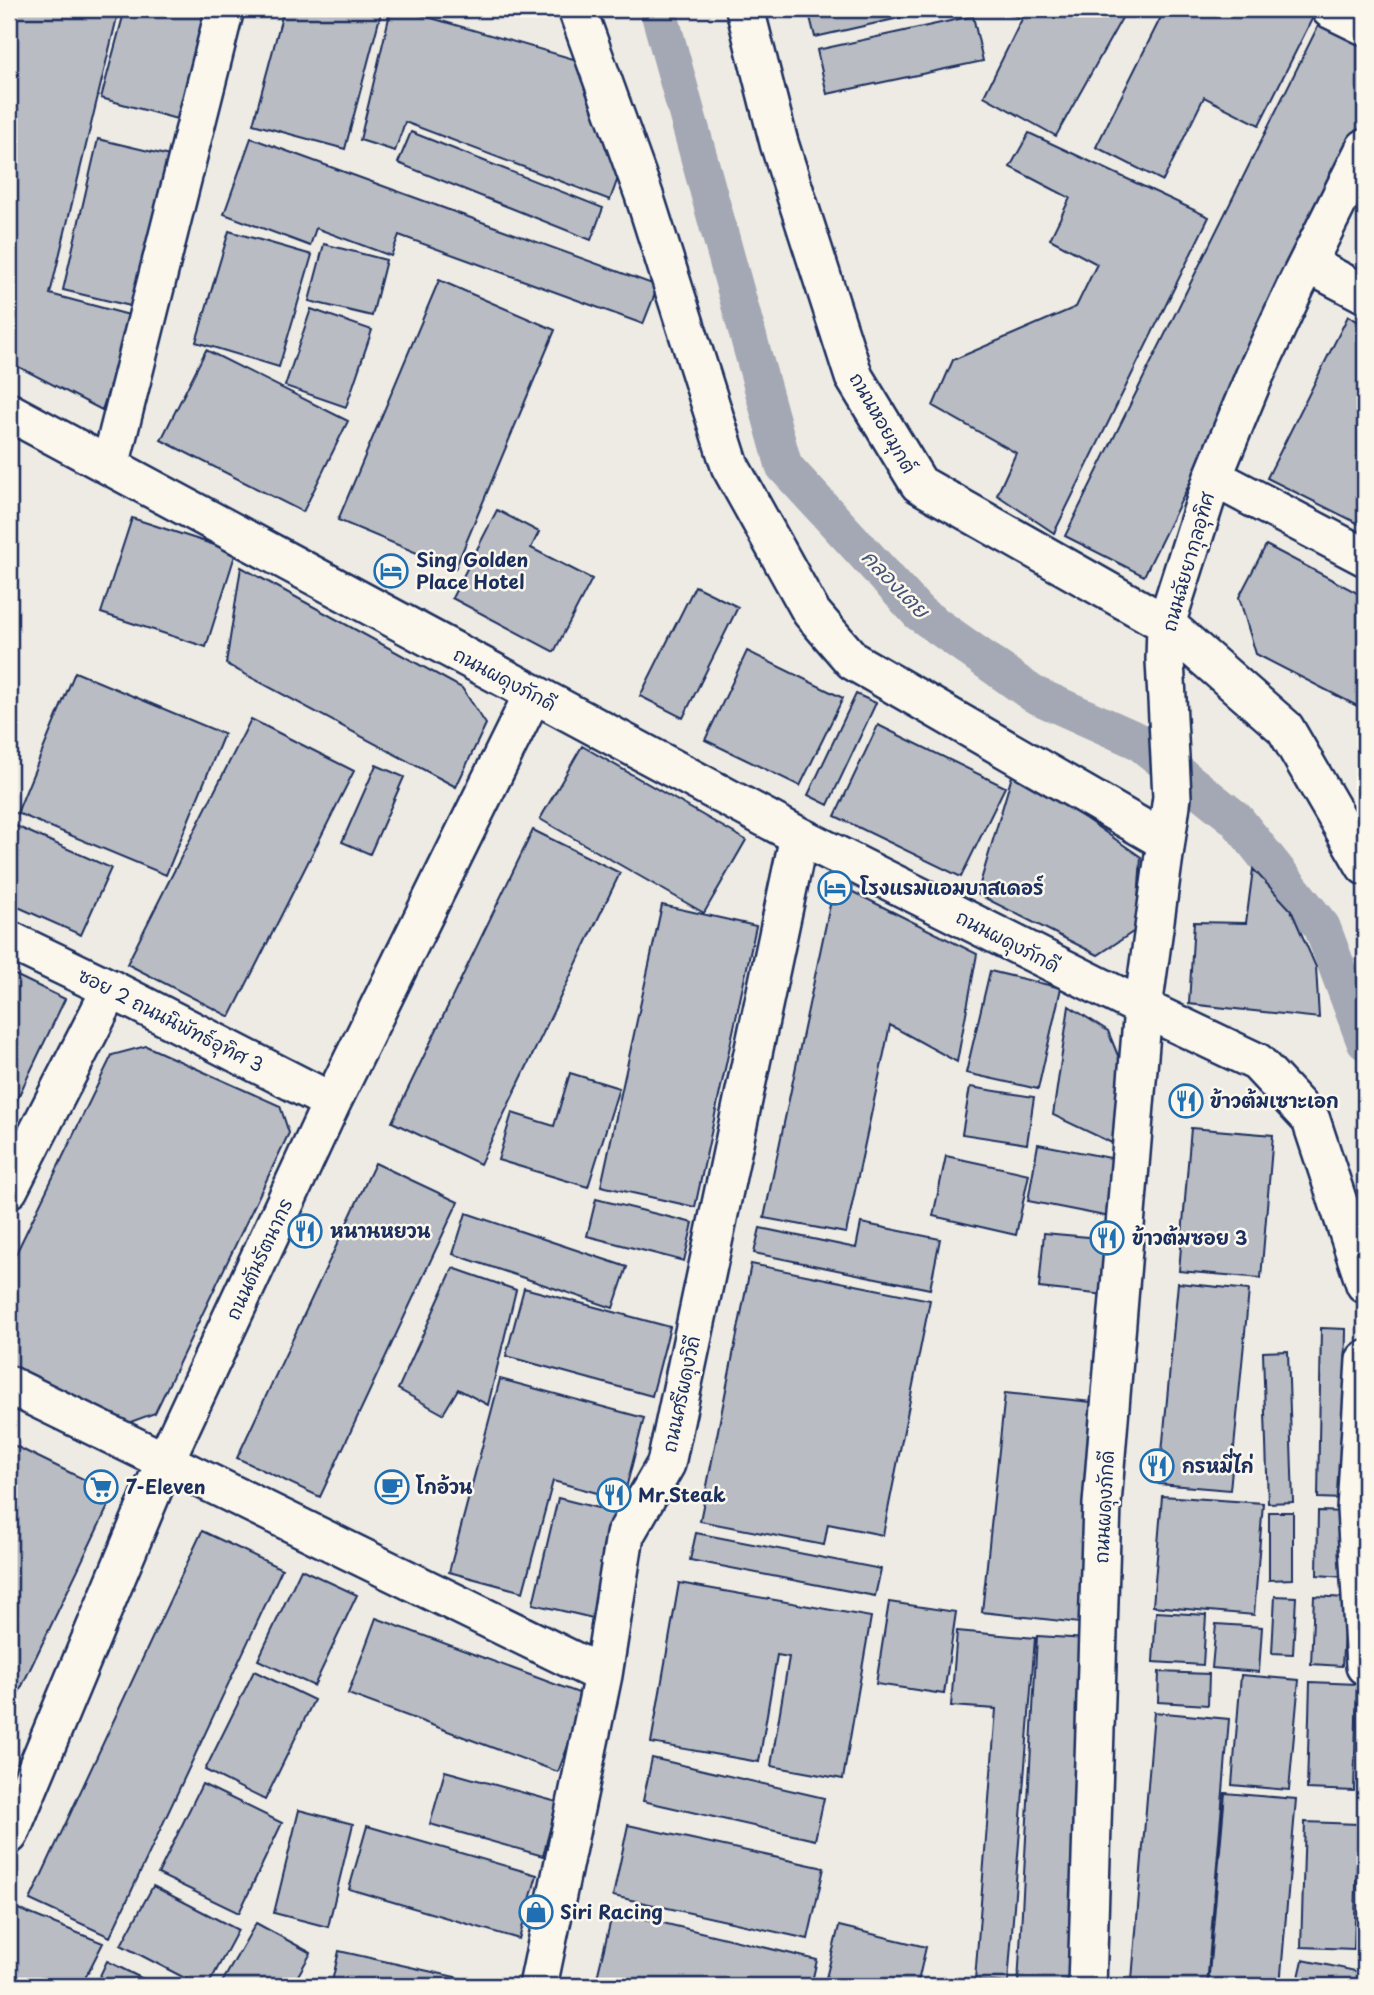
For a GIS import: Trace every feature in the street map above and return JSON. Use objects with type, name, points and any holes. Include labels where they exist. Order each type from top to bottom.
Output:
[{"type":"street","points":[[110,466],[225,9]]},
{"type":"street","points":[[577,9],[644,195],[730,466],[811,612],[853,661],[1166,841]]},
{"type":"street","name":"ถนนหอยมุกต์","points":[[745,9],[779,143],[854,377],[919,484],[1166,624],[1285,728],[1365,866]]},
{"type":"street","points":[[1330,9],[1365,26]]},
{"type":"street","name":"ถนนฉัยยากุลอุทิศ","points":[[1143,1008],[1171,797],[1166,624],[1213,477],[1254,377],[1365,148]]},
{"type":"street","points":[[1307,264],[1365,294]]},
{"type":"street","name":"ถนนผดุงภักดี","points":[[9,412],[799,836],[1143,1008],[1102,1504],[1087,1986]]},
{"type":"street","points":[[1213,477],[1365,557]]},
{"type":"street","name":"ถนนตันรัตนากร","points":[[9,1835],[165,1461],[332,1102],[533,694]]},
{"type":"street","name":"ถนนศรีผดุงวิถี","points":[[538,1986],[603,1675],[625,1535],[666,1464],[799,836]]},
{"type":"street","name":"ซอย 2 ถนนนิพัทธ์อุทิศ 3","points":[[9,940],[332,1102]]},
{"type":"street","points":[[9,1189],[111,989]]},
{"type":"street","points":[[1143,1008],[1257,1062],[1311,1120],[1365,1284]]},
{"type":"street","points":[[1365,1360],[1356,1509],[1365,1666]]},
{"type":"street","points":[[9,1385],[603,1675]]},
{"type":"building","points":[[18,9],[119,9],[50,294],[133,316],[102,410],[9,362],[9,50]]},
{"type":"building","points":[[125,9],[215,9],[184,121],[101,98]]},
{"type":"building","points":[[284,9],[382,9],[345,149],[253,124]]},
{"type":"building","points":[[391,9],[400,9],[584,62],[622,167],[610,200],[405,122],[395,151],[360,140]]},
{"type":"building","points":[[808,9],[939,9],[815,37]]},
{"type":"building","points":[[1000,9],[1127,9],[1056,136],[984,96],[1022,19]]},
{"type":"building","points":[[1165,9],[1296,9],[1313,17],[1259,125],[1204,97],[1163,181],[1096,147]]},
{"type":"building","points":[[973,16],[983,61],[827,94],[817,50]]},
{"type":"building","points":[[1320,22],[1365,45],[1365,128],[1144,576],[1065,536]]},
{"type":"building","points":[[411,132],[603,208],[591,240],[398,163]]},
{"type":"building","points":[[1029,133],[1209,217],[1054,533],[997,495],[1016,453],[933,406],[953,360],[1076,307],[1097,264],[1050,239],[1070,198],[1010,167]]},
{"type":"building","points":[[251,138],[658,286],[643,324],[399,235],[391,256],[316,228],[310,246],[224,214]]},
{"type":"building","points":[[98,139],[174,157],[139,308],[63,290]]},
{"type":"building","points":[[229,231],[312,255],[279,367],[196,342]]},
{"type":"building","points":[[324,244],[386,260],[372,316],[309,301]]},
{"type":"building","points":[[439,280],[555,330],[455,569],[338,520]]},
{"type":"building","points":[[311,309],[372,330],[346,407],[285,386]]},
{"type":"building","points":[[1348,316],[1365,325],[1365,527],[1267,478]]},
{"type":"building","points":[[206,350],[348,421],[303,512],[161,440]]},
{"type":"building","points":[[497,510],[539,532],[531,548],[592,579],[554,652],[452,598]]},
{"type":"building","points":[[132,518],[236,552],[206,647],[101,613]]},
{"type":"building","points":[[1266,545],[1365,597],[1365,710],[1256,654],[1239,597]]},
{"type":"building","points":[[241,567],[462,688],[486,724],[456,787],[226,664]]},
{"type":"building","points":[[695,586],[738,607],[683,718],[640,696]]},
{"type":"building","points":[[747,651],[843,698],[800,786],[705,740]]},
{"type":"building","points":[[75,672],[224,734],[166,875],[17,813]]},
{"type":"building","points":[[856,694],[876,703],[828,805],[808,795]]},
{"type":"building","points":[[251,719],[354,771],[230,1017],[127,964]]},
{"type":"building","points":[[878,725],[1005,787],[961,877],[835,816]]},
{"type":"building","points":[[582,746],[746,840],[704,913],[540,819]]},
{"type":"building","points":[[376,765],[404,777],[370,854],[342,842]]},
{"type":"building","points":[[1014,769],[1141,857],[1136,930],[1098,955],[977,894]]},
{"type":"building","points":[[9,823],[111,868],[81,935],[9,903]]},
{"type":"building","points":[[533,830],[620,873],[480,1164],[392,1122]]},
{"type":"building","points":[[1253,869],[1291,910],[1316,967],[1319,1018],[1189,1004],[1194,922],[1246,923]]},
{"type":"building","points":[[853,892],[977,954],[957,1062],[890,1025],[846,1233],[764,1218],[830,905]]},
{"type":"building","points":[[662,905],[756,926],[695,1207],[601,1186]]},
{"type":"building","points":[[990,971],[1061,988],[1038,1089],[966,1073]]},
{"type":"building","points":[[9,972],[65,999],[9,1116]]},
{"type":"building","points":[[1069,1006],[1108,1031],[1121,1063],[1116,1145],[1053,1115]]},
{"type":"building","points":[[146,1046],[280,1106],[289,1133],[155,1413],[128,1423],[9,1363],[9,1268],[112,1055]]},
{"type":"building","points":[[570,1073],[619,1088],[588,1187],[498,1160],[512,1113],[554,1126]]},
{"type":"building","points":[[970,1087],[1034,1097],[1027,1144],[962,1134]]},
{"type":"building","points":[[1191,1128],[1273,1135],[1261,1278],[1179,1271]]},
{"type":"building","points":[[1038,1144],[1126,1161],[1115,1218],[1028,1201]]},
{"type":"building","points":[[946,1156],[1029,1174],[1016,1235],[933,1216]]},
{"type":"building","points":[[375,1163],[458,1202],[320,1497],[237,1458]]},
{"type":"building","points":[[596,1199],[693,1223],[684,1261],[587,1236]]},
{"type":"building","points":[[466,1213],[627,1267],[613,1308],[453,1254]]},
{"type":"building","points":[[861,1223],[940,1239],[930,1289],[754,1253],[760,1228],[856,1248]]},
{"type":"building","points":[[1044,1233],[1110,1239],[1105,1295],[1039,1288]]},
{"type":"building","points":[[751,1264],[930,1300],[883,1535],[828,1524],[824,1545],[700,1521]]},
{"type":"building","points":[[453,1268],[516,1290],[488,1405],[458,1389],[443,1414],[398,1389]]},
{"type":"building","points":[[1178,1283],[1249,1290],[1230,1490],[1159,1484]]},
{"type":"building","points":[[524,1288],[670,1327],[652,1396],[506,1356]]},
{"type":"building","points":[[1321,1328],[1346,1329],[1343,1499],[1318,1498]]},
{"type":"building","points":[[1288,1351],[1293,1502],[1268,1503],[1263,1352]]},
{"type":"building","points":[[500,1379],[644,1418],[623,1500],[553,1481],[523,1592],[449,1572]]},
{"type":"building","points":[[1005,1393],[1101,1403],[1079,1623],[982,1612]]},
{"type":"building","points":[[9,1443],[114,1494],[9,1713]]},
{"type":"building","points":[[1162,1496],[1263,1503],[1254,1615],[1153,1606]]},
{"type":"building","points":[[558,1498],[622,1514],[597,1619],[533,1604]]},
{"type":"building","points":[[1318,1511],[1347,1512],[1345,1577],[1317,1575]]},
{"type":"building","points":[[1269,1512],[1293,1512],[1293,1579],[1269,1580]]},
{"type":"building","points":[[202,1531],[282,1569],[110,1937],[30,1900]]},
{"type":"building","points":[[696,1533],[881,1569],[875,1596],[690,1560]]},
{"type":"building","points":[[301,1569],[357,1595],[314,1686],[258,1660]]},
{"type":"building","points":[[679,1583],[871,1617],[843,1779],[771,1766],[789,1657],[777,1655],[759,1762],[651,1743]]},
{"type":"building","points":[[1275,1596],[1296,1597],[1293,1654],[1272,1653]]},
{"type":"building","points":[[1314,1596],[1346,1598],[1342,1666],[1311,1664]]},
{"type":"building","points":[[889,1602],[956,1612],[944,1694],[876,1684]]},
{"type":"building","points":[[1156,1612],[1206,1615],[1203,1665],[1153,1662]]},
{"type":"building","points":[[376,1618],[587,1696],[558,1772],[348,1694]]},
{"type":"building","points":[[1216,1624],[1262,1627],[1259,1672],[1212,1668]]},
{"type":"building","points":[[957,1631],[1035,1638],[1008,1983],[975,1980],[996,1709],[951,1706]]},
{"type":"building","points":[[1037,1636],[1087,1639],[1068,1986],[1018,1985]]},
{"type":"building","points":[[254,1671],[314,1700],[265,1800],[205,1770]]},
{"type":"building","points":[[1159,1672],[1209,1674],[1208,1705],[1158,1702]]},
{"type":"building","points":[[1241,1675],[1299,1680],[1289,1790],[1232,1785]]},
{"type":"building","points":[[1310,1682],[1357,1684],[1354,1791],[1307,1789]]},
{"type":"building","points":[[1154,1712],[1229,1719],[1207,1986],[1132,1980]]},
{"type":"building","points":[[652,1758],[824,1798],[815,1840],[643,1801]]},
{"type":"building","points":[[445,1771],[557,1802],[543,1856],[430,1824]]},
{"type":"building","points":[[202,1784],[282,1823],[239,1913],[158,1874]]},
{"type":"building","points":[[1225,1793],[1296,1799],[1280,1986],[1208,1986]]},
{"type":"building","points":[[299,1810],[353,1824],[328,1927],[274,1913]]},
{"type":"building","points":[[1305,1822],[1358,1824],[1354,1949],[1301,1947]]},
{"type":"building","points":[[628,1825],[824,1868],[808,1939],[613,1896]]},
{"type":"building","points":[[367,1826],[537,1875],[519,1939],[349,1889]]},
{"type":"building","points":[[153,1886],[238,1930],[208,1986],[200,1986],[121,1945]]},
{"type":"building","points":[[18,1909],[103,1943],[81,1986],[9,1986],[9,1926]]},
{"type":"building","points":[[613,1911],[817,1960],[811,1986],[595,1986]]},
{"type":"building","points":[[256,1923],[311,1953],[292,1986],[220,1986]]},
{"type":"building","points":[[839,1926],[926,1947],[917,1986],[824,1986]]},
{"type":"building","points":[[339,1951],[495,1986],[331,1986]]},
{"type":"building","points":[[1303,1960],[1365,1973],[1365,1986],[1297,1986]]},
{"type":"building","points":[[107,1961],[157,1986],[95,1986]]},
{"type":"waterway","name":"คลองเตย","points":[[658,9],[784,466],[919,613],[1033,694],[1138,741],[1236,819],[1322,927],[1365,1042]]},
{"type":"place","name":"Sing Golden Place Hotel","points":[[391,571]]},
{"type":"place","name":"โรงแรมแอมบาสเดอร์","points":[[835,888]]},
{"type":"place","name":"ข้าวต้มเซาะเอก","points":[[1186,1101]]},
{"type":"place","name":"หนานหยวน","points":[[305,1231]]},
{"type":"place","name":"ข้าวต้มซอย 3","points":[[1107,1238]]},
{"type":"place","name":"กรหมี่ไก่","points":[[1157,1466]]},
{"type":"place","name":"7-Eleven","points":[[101,1487]]},
{"type":"place","name":"โกอ้วน","points":[[392,1487]]},
{"type":"place","name":"Mr.Steak","points":[[614,1495]]},
{"type":"place","name":"Siri Racing","points":[[536,1912]]}]
